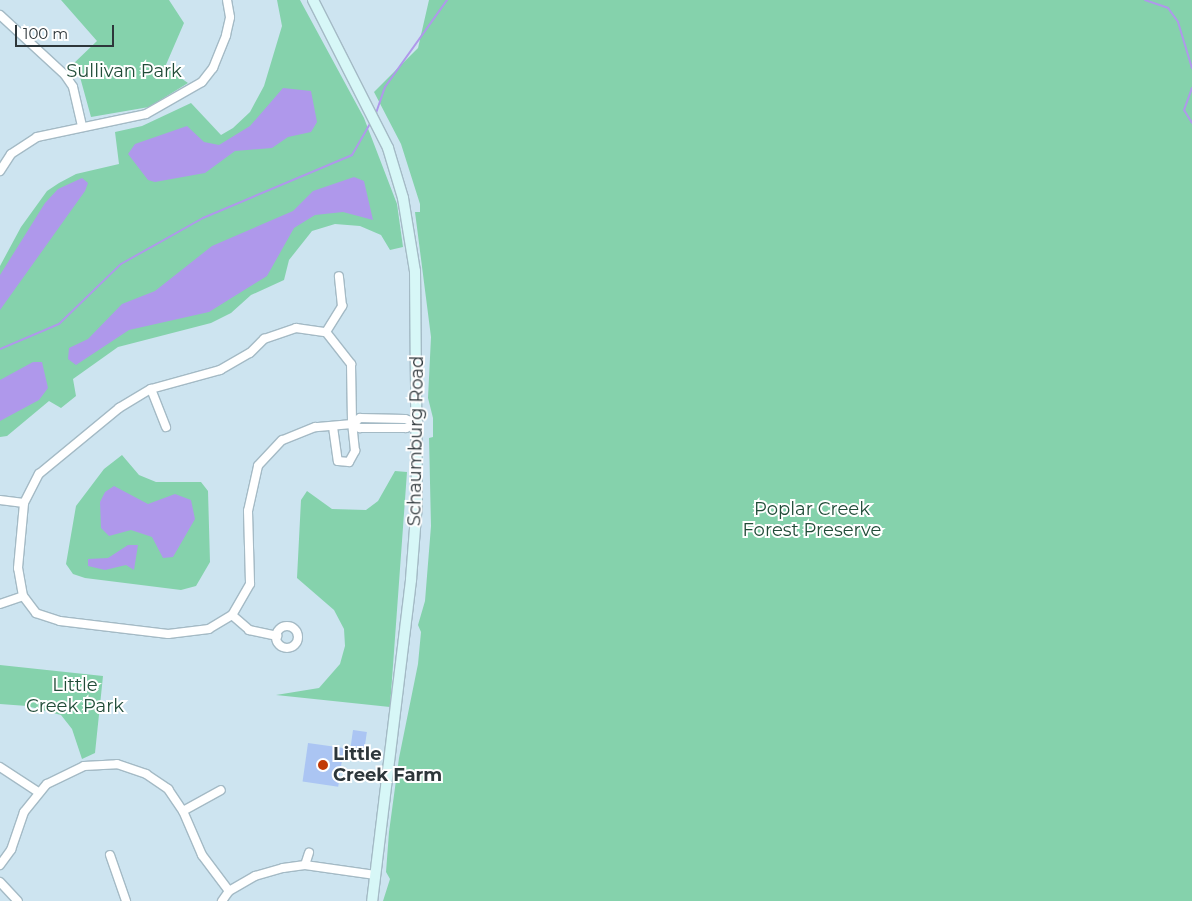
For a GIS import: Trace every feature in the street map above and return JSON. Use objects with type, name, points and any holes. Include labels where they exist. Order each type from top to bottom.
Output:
[{"type":"main road","name":"Schaumburg Road","points":[[313,0],[374,118],[403,198],[415,271],[418,423],[411,580],[372,901]]},
{"type":"street","points":[[0,171],[10,154],[37,137],[82,125],[146,114],[202,82],[213,68],[226,35],[230,17],[227,0]]},
{"type":"street","points":[[0,15],[65,75],[73,87],[82,125]]},
{"type":"street","points":[[326,332],[342,306],[339,276]]},
{"type":"street","points":[[333,427],[338,462],[348,462],[355,451],[352,424],[350,364],[326,332],[296,328],[264,339],[250,353],[220,370],[151,389],[119,408],[39,474],[24,503],[18,568],[23,596],[36,613],[60,621],[168,634],[209,629],[232,615],[250,584],[248,511],[258,466],[282,440],[315,427],[352,424],[360,428],[406,428],[418,423]]},
{"type":"street","points":[[151,389],[166,427]]},
{"type":"street","points":[[0,500],[24,503]]},
{"type":"street","points":[[0,604],[23,596]]},
{"type":"street","points":[[232,615],[249,630],[277,636]]},
{"type":"street","points":[[0,865],[11,850],[24,812],[38,792],[66,772],[94,764],[117,764],[160,783],[183,810],[202,855],[229,891]]},
{"type":"street","points":[[0,767],[38,792]]},
{"type":"street","points":[[183,810],[221,790]]},
{"type":"street","points":[[305,865],[309,853]]},
{"type":"street","points":[[110,855],[126,901]]},
{"type":"street","points":[[222,901],[229,891],[255,876],[305,865],[374,875]]},
{"type":"street","points":[[0,882],[18,901]]},
{"type":"green space","name":"Sullivan Park","points":[[61,0],[169,0],[184,23],[165,67],[188,83],[149,107],[91,117],[80,77],[72,65],[97,41]]},
{"type":"green space","points":[[277,0],[300,0],[364,118],[397,204],[403,247],[390,250],[381,235],[360,226],[335,224],[312,231],[289,260],[284,280],[251,295],[231,313],[211,323],[118,347],[73,379],[76,396],[61,408],[49,401],[7,436],[0,437],[0,266],[21,227],[47,191],[59,183],[76,174],[119,164],[115,132],[142,126],[191,103],[221,135],[233,128],[250,112],[264,86],[282,26]]},
{"type":"green space","name":"Poplar Creek Forest Preserve","points":[[429,0],[1192,0],[1192,901],[383,901],[390,879],[386,872],[389,832],[399,758],[418,664],[421,632],[418,625],[425,601],[431,526],[429,438],[433,437],[433,418],[428,398],[431,337],[415,212],[420,212],[420,204],[401,144],[374,92],[418,48]]},
{"type":"green space","points":[[122,455],[139,475],[156,482],[201,482],[208,491],[210,562],[196,586],[181,590],[85,578],[73,574],[66,564],[76,506],[104,469]]},
{"type":"green space","points":[[395,471],[407,472],[390,707],[276,695],[319,688],[340,664],[345,646],[344,629],[334,610],[297,578],[301,500],[307,491],[332,509],[366,510],[378,501]]},
{"type":"green space","name":"Little Creek Park","points":[[0,665],[103,676],[95,753],[82,759],[72,729],[61,715],[27,706],[0,704]]},
{"type":"shaded area","points":[[283,88],[311,91],[317,122],[311,132],[288,137],[272,148],[235,151],[205,173],[155,182],[148,180],[128,154],[135,144],[187,126],[204,142],[219,145],[250,126]]},
{"type":"shaded area","points":[[354,177],[364,181],[373,220],[343,212],[315,215],[294,228],[267,276],[209,312],[129,330],[76,365],[68,359],[69,348],[88,339],[122,304],[155,291],[212,246],[293,211],[313,191]]},
{"type":"shaded area","points":[[82,178],[88,183],[85,191],[0,310],[0,275],[45,203],[58,189]]},
{"type":"shaded area","points":[[33,362],[42,362],[48,388],[39,400],[0,421],[0,380]]},
{"type":"shaded area","points":[[114,486],[148,504],[175,494],[191,500],[195,519],[173,557],[163,558],[152,537],[131,530],[109,536],[101,528],[100,502],[105,492]]},
{"type":"shaded area","points":[[128,545],[138,545],[134,570],[126,565],[105,570],[88,566],[88,559],[108,558]]},
{"type":"building","name":"Little Creek Farm","points":[[353,730],[367,732],[364,751],[350,749]]},
{"type":"building","name":"Little Creek Farm","points":[[308,743],[344,748],[338,787],[303,782]]},
{"type":"waterway","points":[[375,116],[385,87],[447,0]]},
{"type":"waterway","points":[[1145,0],[1168,8],[1178,22],[1192,68]]},
{"type":"waterway","points":[[1192,88],[1184,110],[1192,123]]},
{"type":"waterway","points":[[0,349],[59,324],[121,264],[203,218],[352,155],[371,122]]},
{"type":"place","name":"Little Creek Farm","points":[[323,765]]}]
